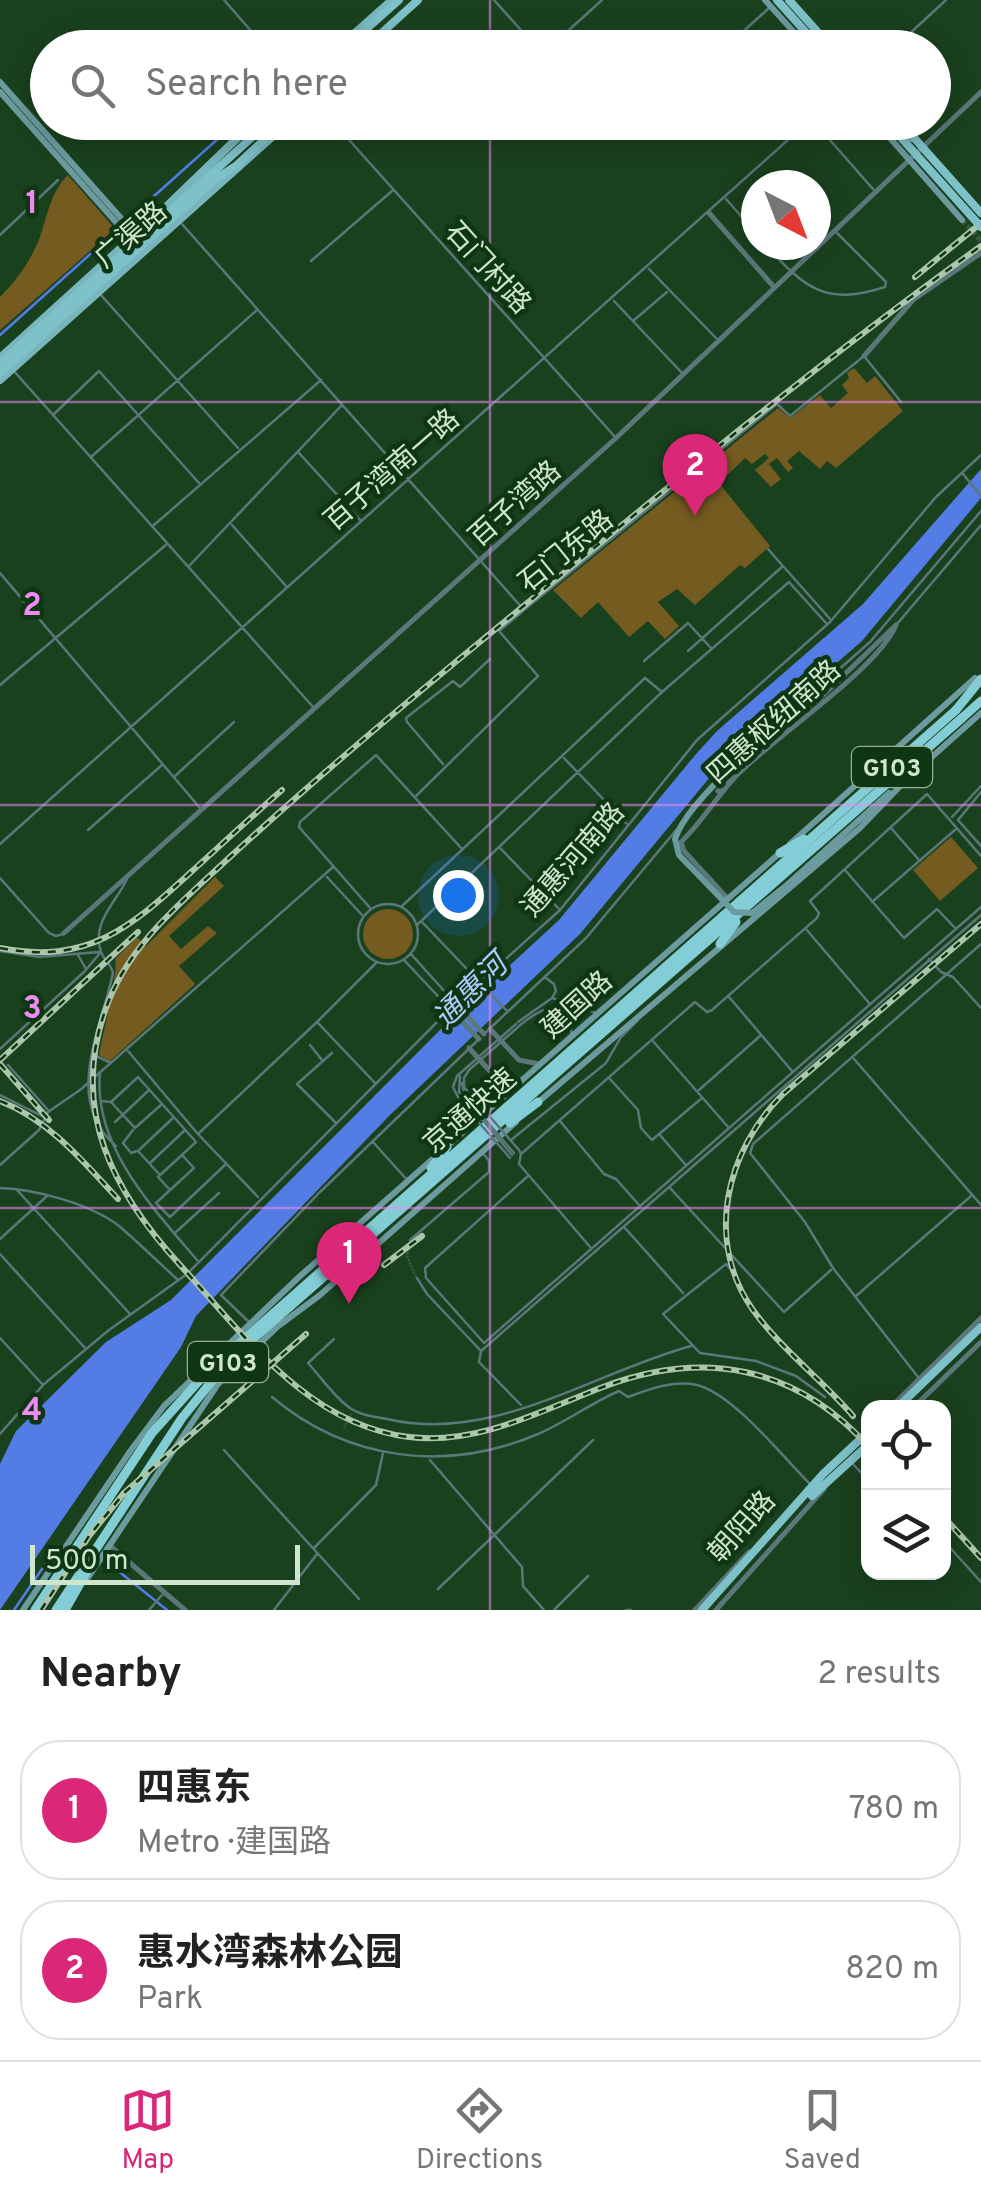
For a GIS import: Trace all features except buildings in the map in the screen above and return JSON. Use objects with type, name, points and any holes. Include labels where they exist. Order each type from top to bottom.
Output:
[{"type":"highway","points":[[789,0],[812,30]]},
{"type":"highway","points":[[375,30],[408,1]]},
{"type":"highway","points":[[375,30],[408,1]]},
{"type":"highway","points":[[772,2],[805,30]]},
{"type":"highway","points":[[213,177],[227,154],[249,140]]},
{"type":"highway","points":[[213,177],[237,165],[260,140]]},
{"type":"highway","points":[[909,140],[981,228]]},
{"type":"highway","points":[[910,140],[973,212]]},
{"type":"highway","name":"广渠路","points":[[0,361],[213,177]]},
{"type":"highway","name":"广渠路","points":[[0,377],[213,177]]},
{"type":"highway","points":[[959,714],[980,680]]},
{"type":"highway","name":"京通快速","points":[[29,1610],[70,1558],[152,1433],[207,1372],[828,824],[959,714],[981,707]]},
{"type":"highway","name":"京通快速","points":[[56,1610],[212,1377],[863,807],[959,714]]},
{"type":"highway","points":[[851,828],[863,807]]},
{"type":"highway","points":[[780,853],[828,824]]},
{"type":"highway","points":[[720,944],[744,909]]},
{"type":"highway","points":[[456,1164],[538,1102]]},
{"type":"highway","points":[[421,1182],[447,1147]]},
{"type":"highway","points":[[906,1400],[981,1330]]},
{"type":"highway","name":"朝阳路","points":[[701,1610],[861,1440]]},
{"type":"highway","name":"朝阳路","points":[[827,1478],[861,1451]]},
{"type":"highway","points":[[66,1610],[109,1528]]},
{"type":"main road","points":[[375,30],[408,1]]},
{"type":"main road","points":[[772,2],[794,30]]},
{"type":"main road","points":[[0,82],[30,117]]},
{"type":"main road","points":[[0,92],[30,124]]},
{"type":"main road","points":[[44,140],[134,237]]},
{"type":"main road","points":[[50,140],[134,237]]},
{"type":"main road","points":[[0,361],[194,178],[250,140]]},
{"type":"main road","name":"广渠路","points":[[0,377],[214,192],[260,140]]},
{"type":"main road","points":[[895,140],[973,212]]},
{"type":"main road","points":[[903,140],[911,156]]},
{"type":"main road","points":[[913,140],[973,212]]},
{"type":"main road","name":"建国路","points":[[29,1610],[138,1439],[172,1398],[298,1277],[964,688],[980,680]]},
{"type":"main road","points":[[820,698],[740,760],[684,822],[675,840],[680,855],[734,912],[752,913],[906,780]]},
{"type":"main road","name":"建国路","points":[[66,1610],[218,1384],[278,1326],[320,1295],[720,944],[748,926],[860,828],[981,707]]},
{"type":"main road","points":[[152,1433],[172,1398]]},
{"type":"street","points":[[224,0],[250,30]]},
{"type":"street","points":[[494,0],[521,30]]},
{"type":"street","points":[[500,7],[508,0]]},
{"type":"street","points":[[569,30],[602,0]]},
{"type":"street","points":[[914,30],[946,0]]},
{"type":"street","points":[[744,30],[772,2]]},
{"type":"street","name":"百子湾路","points":[[951,120],[981,92]]},
{"type":"street","name":"石门村路","points":[[349,140],[616,438]]},
{"type":"street","name":"百子湾南一路","points":[[0,844],[791,140]]},
{"type":"street","points":[[828,140],[874,190]]},
{"type":"street","name":"百子湾路","points":[[64,933],[616,438],[930,140]]},
{"type":"street","points":[[194,178],[196,192],[214,192]]},
{"type":"street","points":[[0,234],[58,180]]},
{"type":"street","points":[[311,262],[393,190]]},
{"type":"street","points":[[725,198],[741,216]]},
{"type":"street","name":"石门东路","points":[[168,206],[524,610],[778,404],[790,416],[864,356]]},
{"type":"street","points":[[709,212],[774,287]]},
{"type":"street","points":[[152,221],[164,233]]},
{"type":"street","points":[[779,260],[804,284],[826,294],[857,296],[885,287],[886,282],[834,230]]},
{"type":"street","points":[[901,402],[864,356],[913,300],[981,253]]},
{"type":"street","points":[[114,255],[126,256],[125,265],[97,293],[240,449]]},
{"type":"street","points":[[648,268],[718,340]]},
{"type":"street","points":[[633,321],[668,290]]},
{"type":"street","points":[[613,300],[683,374]]},
{"type":"street","points":[[91,457],[258,309]]},
{"type":"street","points":[[12,369],[314,708]]},
{"type":"street","points":[[53,414],[99,371],[200,485]]},
{"type":"street","points":[[152,526],[321,380]]},
{"type":"street","points":[[189,567],[343,404]]},
{"type":"street","points":[[298,452],[362,522]]},
{"type":"street","name":"通惠河南路","points":[[0,1434],[43,1385],[178,1280],[453,1007],[560,910],[697,740],[829,622],[936,497],[981,455]]},
{"type":"street","points":[[962,472],[981,496]]},
{"type":"street","points":[[252,1324],[222,1295],[372,1141],[586,938],[735,760],[870,642],[981,511]]},
{"type":"street","points":[[230,524],[287,588]]},
{"type":"street","name":"四惠枢纽南路","points":[[681,842],[733,774],[896,625],[981,525]]},
{"type":"street","points":[[0,685],[168,543]]},
{"type":"street","points":[[768,549],[829,622]]},
{"type":"street","points":[[688,651],[783,566]]},
{"type":"street","points":[[0,573],[203,810]]},
{"type":"street","points":[[417,925],[662,692],[789,582],[829,622]]},
{"type":"street","points":[[415,797],[538,676],[499,631],[524,610]]},
{"type":"street","points":[[644,660],[688,623],[712,649]]},
{"type":"street","name":"四惠枢纽南路","points":[[681,842],[737,775],[853,675],[896,625]]},
{"type":"street","points":[[444,765],[406,718],[441,688],[453,681],[460,686],[490,659]]},
{"type":"street","points":[[401,907],[645,678],[662,692]]},
{"type":"street","points":[[964,688],[981,707]]},
{"type":"street","points":[[174,778],[234,722]]},
{"type":"street","points":[[371,909],[300,830],[300,822],[376,755],[462,850]]},
{"type":"street","points":[[562,756],[628,825]]},
{"type":"street","points":[[88,830],[162,764]]},
{"type":"street","points":[[952,817],[981,786]]},
{"type":"street","points":[[981,792],[958,820],[981,846]]},
{"type":"street","points":[[515,1154],[560,1121],[695,1002],[707,1012],[728,996],[819,913],[810,901],[927,794],[981,856]]},
{"type":"street","points":[[891,827],[920,861]]},
{"type":"street","points":[[872,902],[957,828]]},
{"type":"street","points":[[681,842],[684,851],[728,899]]},
{"type":"street","points":[[499,847],[560,910]]},
{"type":"street","points":[[0,1165],[39,1130],[49,1111],[100,1072],[333,867]]},
{"type":"street","points":[[844,870],[904,938],[937,909],[956,929]]},
{"type":"street","points":[[324,875],[363,916]]},
{"type":"street","points":[[116,1146],[100,1130],[88,1082],[90,1053],[113,973],[101,952],[100,922],[118,898],[127,877]]},
{"type":"street","points":[[0,878],[49,933],[64,933]]},
{"type":"street","points":[[380,905],[401,907],[417,925],[417,942],[404,960],[386,965],[376,963],[359,945],[358,930],[363,916],[380,905]]},
{"type":"street","points":[[529,1175],[425,1268],[426,1278],[484,1343],[981,907]]},
{"type":"street","points":[[522,1407],[479,1362],[481,1351],[981,915]]},
{"type":"street","points":[[422,921],[508,1012]]},
{"type":"street","points":[[805,928],[870,1004]]},
{"type":"street","points":[[919,1378],[833,1268],[806,1222],[750,1154],[753,1144],[981,944]]},
{"type":"street","points":[[0,951],[39,958],[101,952]]},
{"type":"street","points":[[0,1049],[86,971],[101,952]]},
{"type":"street","points":[[77,954],[86,971]]},
{"type":"street","points":[[411,954],[453,1007]]},
{"type":"street","points":[[404,960],[484,1034],[519,1060],[542,1064]]},
{"type":"street","points":[[930,960],[981,1008]]},
{"type":"street","points":[[198,1134],[376,963]]},
{"type":"street","points":[[515,1154],[455,1094],[454,1082],[463,1070],[552,998],[554,984],[544,978]]},
{"type":"street","points":[[728,996],[793,1072]]},
{"type":"street","points":[[552,998],[588,1012],[600,1012]]},
{"type":"street","points":[[518,1164],[515,1154],[466,1096],[462,1088],[464,1078],[536,1011],[552,1007],[566,1013],[571,1021],[570,1039]]},
{"type":"street","points":[[508,1146],[514,1136],[606,1063],[644,1010]]},
{"type":"street","points":[[317,1022],[376,1084]]},
{"type":"street","points":[[697,1092],[762,1035]]},
{"type":"street","points":[[652,1040],[729,1128]]},
{"type":"street","points":[[310,1045],[323,1061]]},
{"type":"street","points":[[469,1048],[496,1079],[500,1100]]},
{"type":"street","points":[[126,1049],[259,1198]]},
{"type":"street","points":[[90,1053],[111,1062]]},
{"type":"street","points":[[332,1053],[297,1084],[336,1124]]},
{"type":"street","points":[[853,1058],[981,1205]]},
{"type":"street","points":[[8,1065],[49,1111]]},
{"type":"street","points":[[100,1072],[99,1100],[116,1146],[146,1200],[198,1260]]},
{"type":"street","points":[[111,1102],[138,1077],[196,1142],[160,1175]]},
{"type":"street","points":[[464,1078],[466,1091],[515,1154],[518,1164],[592,1248]]},
{"type":"street","points":[[609,1078],[638,1110],[640,1128],[652,1140],[702,1098]]},
{"type":"street","points":[[115,1122],[150,1090]]},
{"type":"street","points":[[0,1095],[44,1116]]},
{"type":"street","points":[[99,1100],[111,1102],[135,1128]]},
{"type":"street","points":[[162,1104],[122,1144],[131,1153],[138,1150],[174,1117]]},
{"type":"street","points":[[560,1121],[604,1174],[616,1179],[640,1206]]},
{"type":"street","points":[[149,1164],[186,1130]]},
{"type":"street","points":[[660,1134],[686,1165]]},
{"type":"street","points":[[372,1141],[408,1181]]},
{"type":"street","points":[[138,1150],[170,1190]]},
{"type":"street","points":[[410,1240],[489,1172],[489,1162],[482,1152]]},
{"type":"street","points":[[182,1154],[194,1168],[156,1203],[170,1217],[226,1164]]},
{"type":"street","points":[[669,1187],[784,1312],[833,1268]]},
{"type":"street","points":[[0,1188],[47,1196],[115,1223],[178,1280]]},
{"type":"street","points":[[16,1188],[131,1315]]},
{"type":"street","points":[[174,1234],[219,1192]]},
{"type":"street","points":[[855,1297],[972,1195]]},
{"type":"street","points":[[0,1239],[47,1196]]},
{"type":"street","points":[[624,1227],[684,1294]]},
{"type":"street","points":[[0,1254],[86,1350]]},
{"type":"street","points":[[733,1272],[726,1264],[663,1314],[700,1354],[756,1361],[796,1376],[825,1397]]},
{"type":"street","points":[[417,1278],[427,1294],[481,1351]]},
{"type":"street","points":[[919,1400],[981,1318]]},
{"type":"street","points":[[0,1338],[43,1385]]},
{"type":"street","points":[[334,1338],[308,1362],[352,1412],[424,1425],[465,1423],[522,1407],[692,1346]]},
{"type":"street","points":[[903,1400],[919,1378],[981,1342]]},
{"type":"street","points":[[272,1397],[329,1436],[341,1436],[383,1452],[428,1459],[505,1447],[619,1391],[628,1397],[669,1384],[694,1385],[709,1390],[734,1408],[811,1485]]},
{"type":"street","points":[[341,1436],[344,1428]]},
{"type":"street","points":[[438,1588],[592,1440]]},
{"type":"street","points":[[224,1450],[359,1599]]},
{"type":"street","points":[[314,1548],[376,1485],[383,1452]]},
{"type":"street","points":[[428,1459],[522,1567],[523,1586],[544,1610]]},
{"type":"street","points":[[850,1462],[861,1473]]},
{"type":"street","name":"朝阳路","points":[[716,1610],[811,1485],[827,1478]]},
{"type":"street","points":[[108,1547],[160,1597],[182,1610]]},
{"type":"street","points":[[108,1547],[182,1610]]},
{"type":"street","points":[[951,1550],[981,1582]]},
{"type":"street","points":[[274,1610],[318,1553]]},
{"type":"street","points":[[554,1610],[588,1576]]},
{"type":"street","points":[[151,1608],[160,1597]]},
{"type":"shaded area","points":[[68,175],[115,229],[0,330],[0,297],[31,257],[53,198]]},
{"type":"shaded area","points":[[854,368],[867,383],[875,376],[903,411],[836,468],[827,461],[820,469],[799,451],[787,461],[793,468],[788,472],[777,458],[769,464],[781,479],[771,487],[755,470],[769,458],[765,454],[752,464],[745,458],[719,483],[770,546],[745,568],[740,565],[695,605],[677,589],[658,602],[679,626],[665,639],[648,621],[629,637],[598,602],[581,618],[553,590],[778,408],[790,418],[820,395],[831,408],[848,393],[842,385]]},
{"type":"shaded area","points":[[951,837],[978,868],[940,901],[913,870]]},
{"type":"shaded area","points":[[215,877],[224,886],[169,936],[181,949],[208,926],[217,933],[179,966],[195,984],[110,1061],[99,1055],[115,959],[137,937],[146,946]]},
{"type":"shaded area","points":[[388,909],[406,916],[413,934],[406,952],[388,959],[370,952],[363,934],[370,916]]},
{"type":"water","points":[[981,469],[981,498],[862,641],[720,765],[580,934],[390,1115],[196,1316],[181,1347],[0,1610],[0,1464],[16,1431],[106,1342],[171,1300],[445,1025],[559,920],[717,731],[863,604]]},
{"type":"waterway","points":[[134,214],[217,140]]},
{"type":"waterway","points":[[0,335],[116,231]]},
{"type":"waterway","points":[[14,1610],[55,1550]]},
{"type":"waterway","points":[[112,1566],[167,1610]]},
{"type":"tunnel","points":[[962,220],[981,241]]},
{"type":"tunnel","points":[[410,1242],[407,1256],[416,1277]]},
{"type":"tunnel","points":[[344,1428],[351,1414]]},
{"type":"railway","points":[[915,277],[981,223]]},
{"type":"railway","points":[[861,1439],[810,1398],[779,1382],[746,1372],[712,1368],[640,1375],[509,1424],[460,1436],[409,1437],[373,1429],[340,1415],[309,1396],[255,1348],[136,1210],[118,1180],[96,1117],[95,1048],[115,987],[142,945],[175,908],[258,831],[424,688],[713,451],[981,246]]},
{"type":"railway","points":[[0,948],[58,951],[105,938],[168,893],[282,790]]},
{"type":"railway","points":[[853,1416],[753,1310],[729,1255],[728,1197],[747,1142],[783,1094],[981,924]]},
{"type":"railway","points":[[0,1060],[138,932]]},
{"type":"railway","points":[[0,1064],[49,1120]]},
{"type":"railway","points":[[0,1101],[50,1130],[118,1199]]},
{"type":"railway","points":[[384,1265],[422,1236]]},
{"type":"railway","points":[[41,1610],[89,1536],[124,1493],[306,1334]]},
{"type":"railway","points":[[951,1525],[981,1558]]},
{"type":"place","name":"惠水湾森林公园","points":[[695,516]]},
{"type":"place","name":"四惠东","points":[[349,1304]]},
{"type":"water label","name":"通惠河","points":[[470,991]]}]
